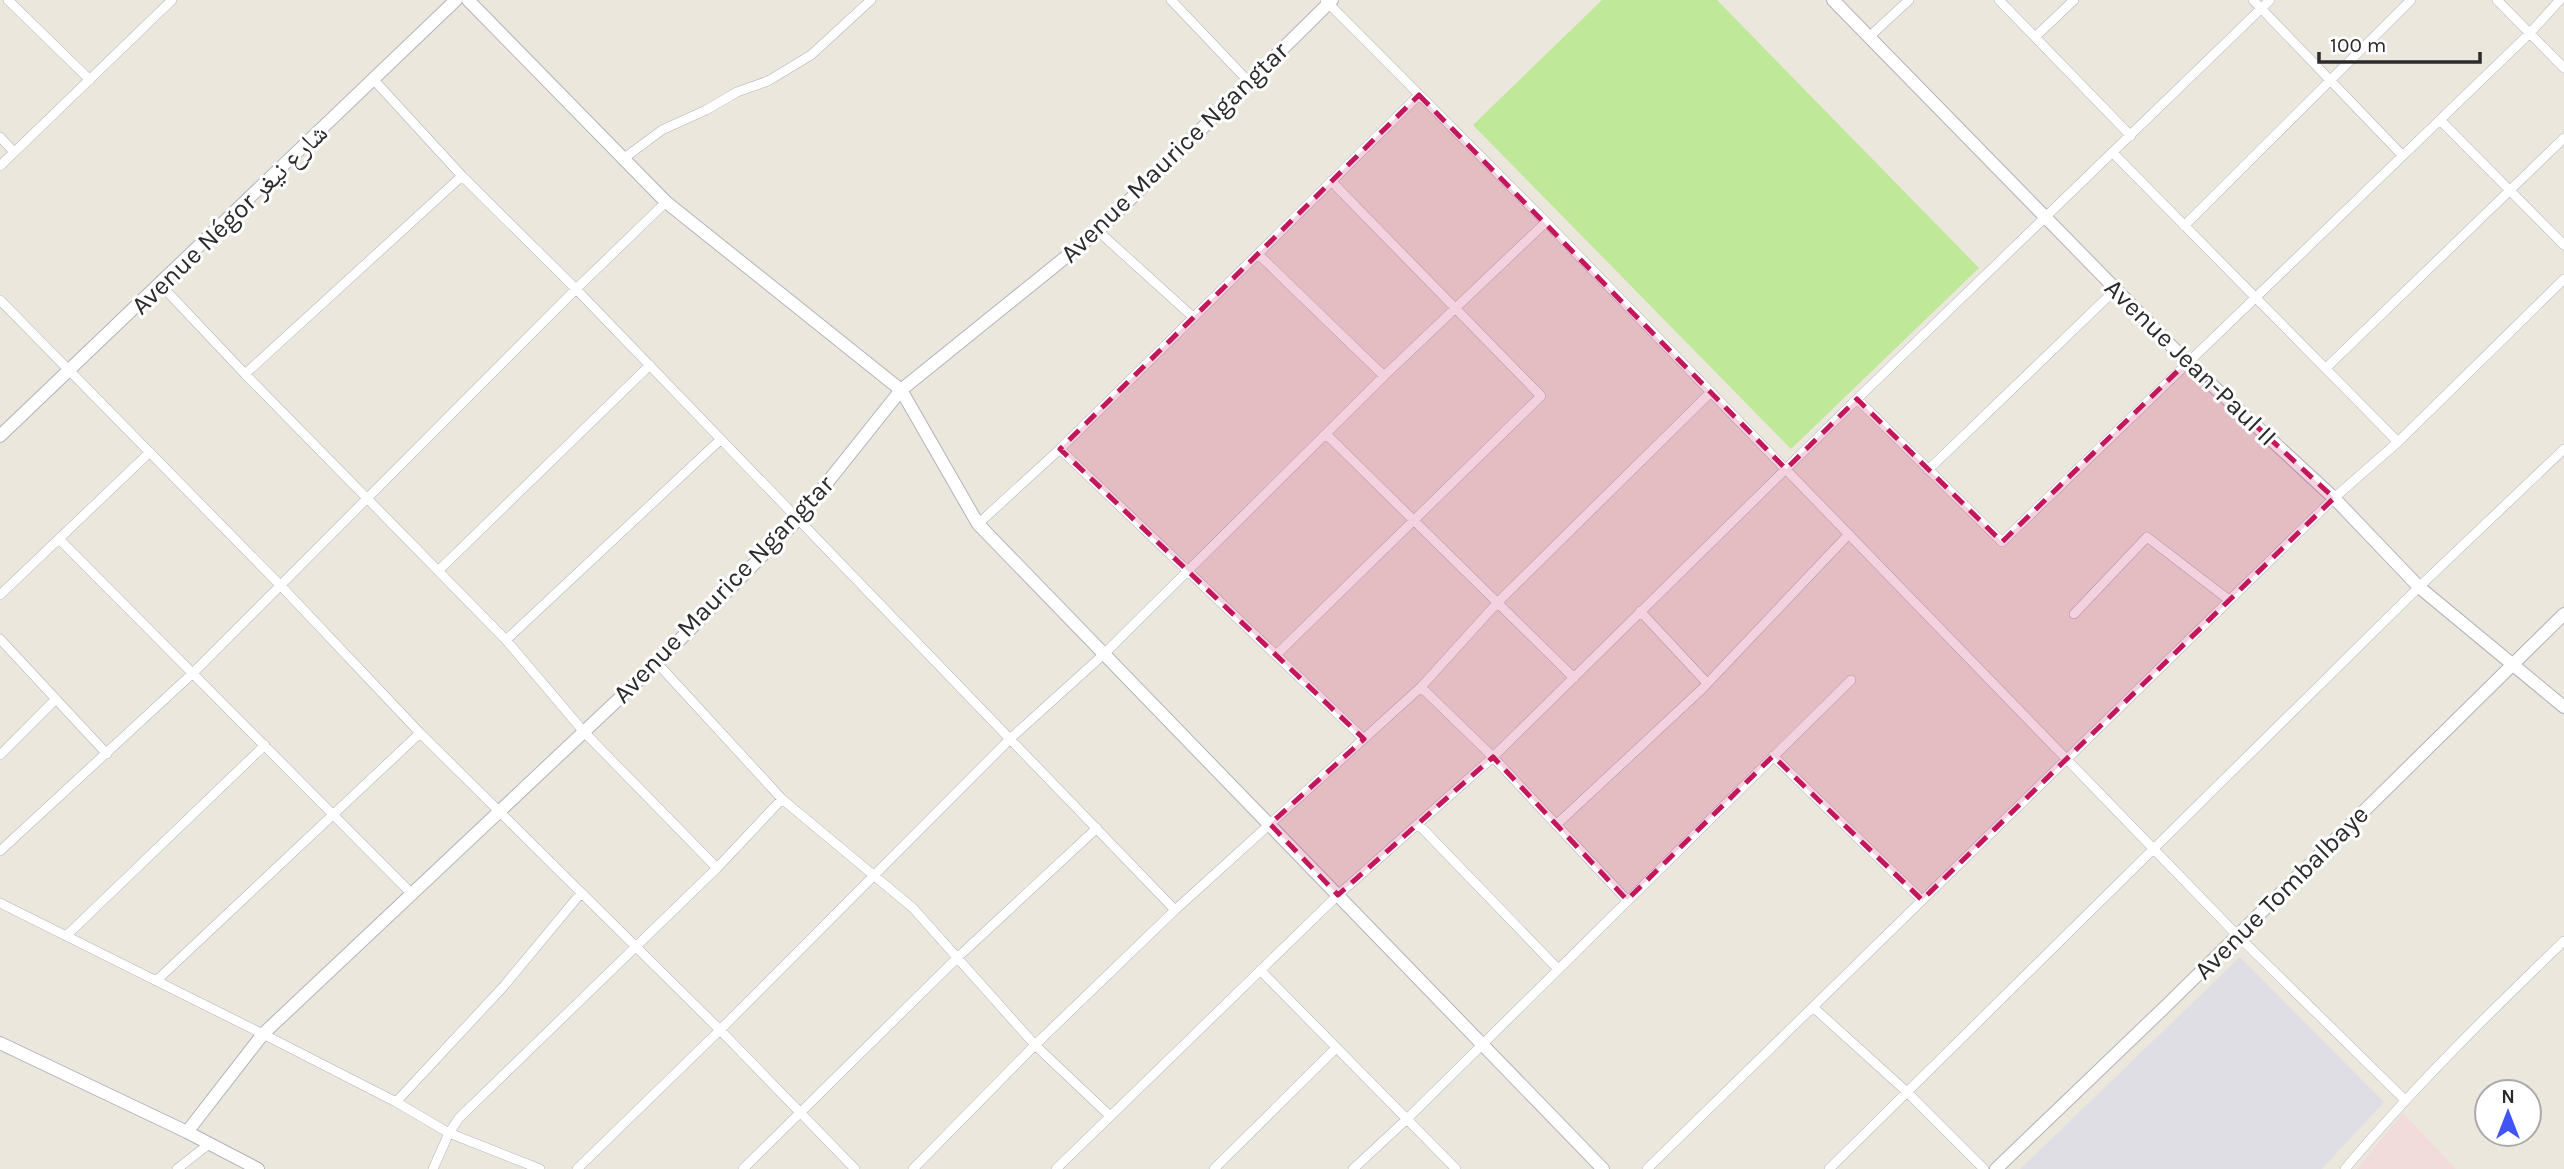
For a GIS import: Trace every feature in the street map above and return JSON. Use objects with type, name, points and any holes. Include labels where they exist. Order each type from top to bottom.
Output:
[{"type":"street","points":[[8,0],[90,80]]},
{"type":"street","points":[[0,166],[172,0]]},
{"type":"street","name":"Avenue Négor شارع نيغر","points":[[0,436],[456,0]]},
{"type":"street","points":[[468,0],[666,202],[901,390],[978,524],[1603,1169]]},
{"type":"street","points":[[623,159],[662,130],[737,92],[768,81],[811,55],[870,0]]},
{"type":"street","points":[[1171,0],[1249,82]]},
{"type":"street","name":"Avenue Jean-Paul II","points":[[1833,0],[2187,362],[2334,498],[2419,587],[2564,707]]},
{"type":"street","points":[[1869,37],[1909,0]]},
{"type":"street","points":[[1999,0],[2131,136]]},
{"type":"street","points":[[2035,37],[2074,0]]},
{"type":"street","points":[[2253,0],[2402,155]]},
{"type":"street","points":[[1056,1169],[1338,895],[1493,757],[1857,399],[2270,0]]},
{"type":"street","points":[[2184,226],[2411,0]]},
{"type":"street","points":[[2497,0],[2564,68]]},
{"type":"street","points":[[1857,399],[2001,542],[2530,33],[2560,0]]},
{"type":"street","points":[[1329,1],[2237,935],[2405,1100]]},
{"type":"street","name":"Avenue Maurice Ngangtar","points":[[187,1132],[263,1034],[657,663],[799,518],[901,390],[1098,230],[1329,1]]},
{"type":"street","points":[[374,80],[462,176],[799,518],[1175,910]]},
{"type":"street","points":[[978,524],[1060,449],[1419,95]]},
{"type":"street","points":[[2440,120],[2564,245]]},
{"type":"street","points":[[0,137],[15,152]]},
{"type":"street","points":[[2326,368],[2564,138]]},
{"type":"street","points":[[2113,153],[2398,442]]},
{"type":"street","points":[[245,374],[462,176]]},
{"type":"street","points":[[1276,655],[1541,396],[1331,181]]},
{"type":"street","points":[[0,850],[193,673],[666,202]]},
{"type":"street","points":[[577,1169],[720,1030],[1011,738],[1188,573],[1384,376],[1546,222]]},
{"type":"street","points":[[1098,230],[1193,317]]},
{"type":"street","points":[[1258,254],[1384,376]]},
{"type":"street","points":[[1647,1169],[2334,498],[2398,442],[2564,279]]},
{"type":"street","points":[[160,284],[506,640],[584,732],[717,868]]},
{"type":"street","points":[[1928,470],[2116,289]]},
{"type":"street","points":[[0,300],[281,586],[420,733],[720,1030],[855,1169]]},
{"type":"street","points":[[439,570],[650,365]]},
{"type":"street","points":[[913,1169],[1035,1045],[1175,910],[1420,687],[1498,602],[1711,392]]},
{"type":"street","points":[[1326,434],[1574,678]]},
{"type":"street","points":[[506,640],[721,439]]},
{"type":"street","points":[[1060,449],[1364,739]]},
{"type":"street","points":[[1829,1169],[2419,587],[2564,449]]},
{"type":"street","points":[[0,595],[150,452]]},
{"type":"street","points":[[1556,825],[1707,683],[1849,534]]},
{"type":"street","points":[[2074,614],[2147,537],[2229,600]]},
{"type":"street","points":[[59,539],[411,893]]},
{"type":"street","points":[[1640,611],[1707,683]]},
{"type":"street","name":"Avenue Tombalbaye","points":[[1996,1169],[2564,614]]},
{"type":"street","points":[[0,639],[107,754]]},
{"type":"street","points":[[657,663],[782,799],[913,908],[1035,1045],[1109,1115]]},
{"type":"street","points":[[1353,1169],[1407,1119],[1851,680]]},
{"type":"street","points":[[1420,687],[1493,757],[1627,900]]},
{"type":"street","points":[[0,755],[56,699]]},
{"type":"street","points":[[156,981],[420,733]]},
{"type":"street","points":[[65,936],[265,745]]},
{"type":"street","points":[[1773,756],[1922,900]]},
{"type":"street","points":[[433,1169],[459,1118],[717,868],[782,799]]},
{"type":"street","points":[[1419,825],[1558,969]]},
{"type":"street","points":[[743,1169],[957,958],[1097,828]]},
{"type":"street","points":[[396,1102],[503,986],[581,893]]},
{"type":"street","points":[[0,903],[396,1102],[449,1133],[540,1169]]},
{"type":"street","points":[[2345,1169],[2465,1037],[2564,941]]},
{"type":"street","points":[[1260,970],[1456,1169]]},
{"type":"street","points":[[1813,1007],[1907,1092],[1984,1169]]},
{"type":"street","points":[[0,1043],[258,1169]]},
{"type":"street","points":[[1214,1169],[1336,1048]]},
{"type":"street","points":[[177,1169],[209,1144]]},
{"type":"highlighted area","points":[[1419,95],[1786,469],[1857,399],[2002,542],[2187,362],[2334,498],[1922,900],[1773,756],[1627,900],[1493,757],[1338,895],[1270,824],[1364,739],[1060,449]]},
{"type":"shaded area","points":[[2240,957],[2384,1102],[2322,1169],[2020,1169]]},
{"type":"shaded area","points":[[2403,1113],[2456,1169],[2357,1169]]},
{"type":"green space","points":[[1602,0],[1717,0],[1979,268],[1791,449],[1473,125]]}]
